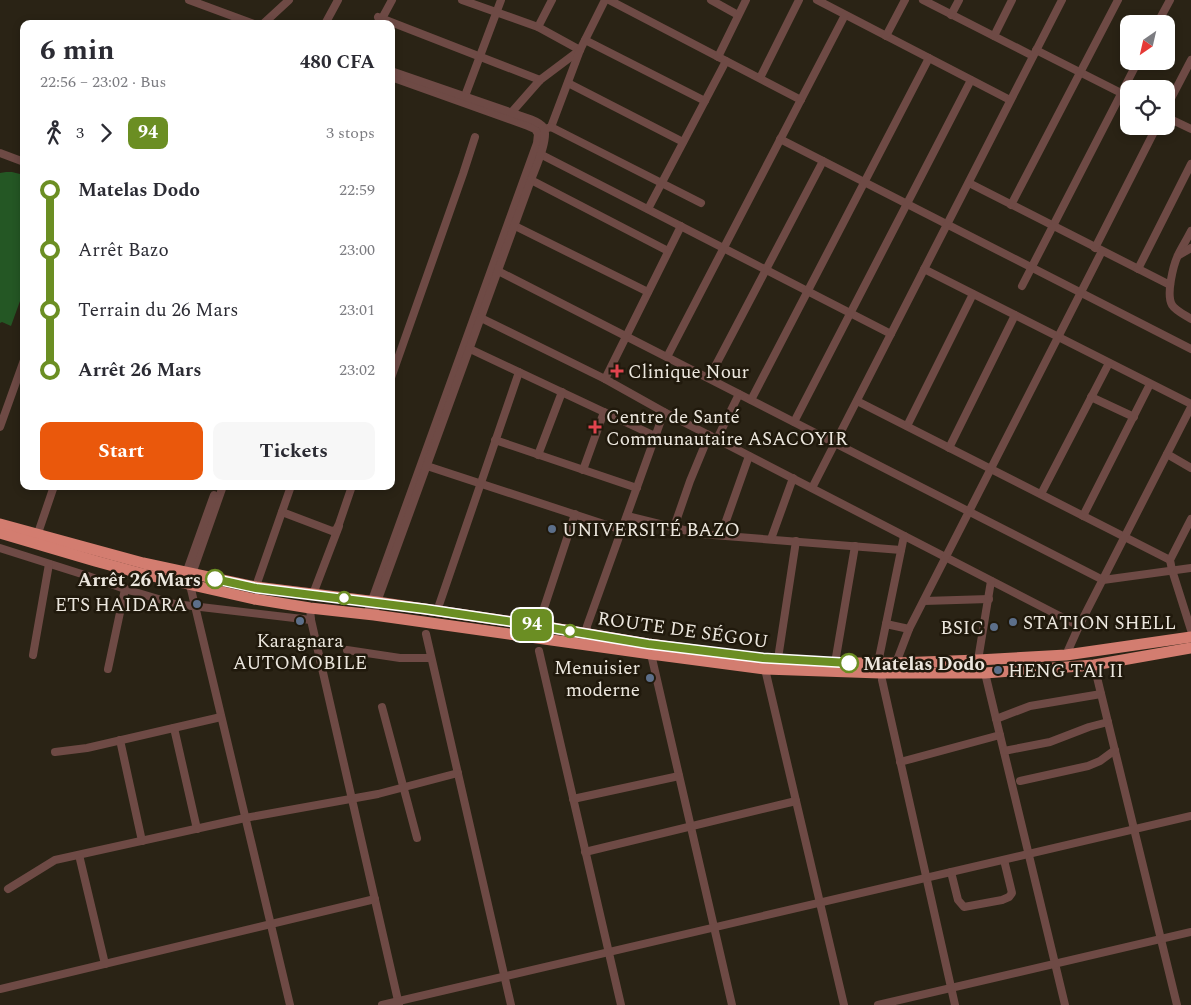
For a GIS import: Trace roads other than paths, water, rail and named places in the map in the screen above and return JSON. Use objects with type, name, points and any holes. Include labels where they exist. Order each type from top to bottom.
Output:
[{"type":"highway","name":"ROUTE DE SÉGOU","points":[[0,524],[33,539],[122,568],[188,578],[255,593],[310,614],[370,615],[765,669],[880,673],[985,673],[1094,665],[1191,648]]},
{"type":"highway","name":"ROUTE DE SÉGOU","points":[[0,533],[33,539]]},
{"type":"highway","name":"ROUTE DE SÉGOU","points":[[255,593],[313,594],[648,644],[763,658],[835,663],[896,663],[1066,655],[1191,637]]},
{"type":"street","points":[[189,0],[243,20]]},
{"type":"street","points":[[267,20],[289,0]]},
{"type":"street","points":[[327,20],[338,0]]},
{"type":"street","points":[[378,20],[386,0]]},
{"type":"street","points":[[379,20],[392,0]]},
{"type":"street","points":[[462,0],[538,27],[580,50]]},
{"type":"street","points":[[465,96],[501,0]]},
{"type":"street","points":[[538,27],[552,0]]},
{"type":"street","points":[[370,615],[537,143],[568,83],[580,50],[605,0]]},
{"type":"street","points":[[610,0],[801,100]]},
{"type":"street","points":[[711,0],[738,15]]},
{"type":"street","points":[[718,57],[746,0]]},
{"type":"street","points":[[760,78],[799,0]]},
{"type":"street","points":[[817,0],[1010,100]]},
{"type":"street","points":[[886,36],[905,0]]},
{"type":"street","points":[[923,0],[994,36],[1080,72],[1120,92]]},
{"type":"street","points":[[951,14],[959,0]]},
{"type":"street","points":[[994,36],[1012,0]]},
{"type":"street","points":[[812,488],[1062,0]]},
{"type":"street","points":[[1011,205],[1118,0]]},
{"type":"street","points":[[1162,15],[1170,0]]},
{"type":"street","points":[[667,357],[845,14]]},
{"type":"street","points":[[395,27],[540,80]]},
{"type":"street","points":[[585,40],[705,101]]},
{"type":"street","points":[[511,112],[540,80],[580,50]]},
{"type":"street","points":[[751,400],[929,58]]},
{"type":"street","points":[[1175,91],[1191,60]]},
{"type":"street","points":[[648,209],[726,61]]},
{"type":"street","points":[[374,602],[427,466],[515,226],[544,144],[545,134],[538,123],[395,72]]},
{"type":"street","points":[[395,78],[544,130],[662,183],[701,203]]},
{"type":"street","points":[[794,422],[971,80]]},
{"type":"street","points":[[568,83],[683,142]]},
{"type":"street","points":[[1022,286],[1120,104]]},
{"type":"street","points":[[1175,121],[1191,129]]},
{"type":"street","points":[[896,663],[909,629],[1081,293],[1099,249],[1153,135]]},
{"type":"street","points":[[395,367],[475,137]]},
{"type":"street","points":[[780,139],[1191,349]]},
{"type":"street","points":[[0,153],[20,160]]},
{"type":"street","points":[[540,154],[891,334]]},
{"type":"street","points":[[709,378],[823,161]]},
{"type":"street","points":[[1138,269],[1191,164]]},
{"type":"street","points":[[531,180],[668,251]]},
{"type":"street","points":[[968,182],[1170,285]]},
{"type":"street","points":[[515,226],[648,292]]},
{"type":"street","points":[[605,379],[681,226]]},
{"type":"street","points":[[1191,231],[1178,256],[1170,285],[1172,305],[1191,319]]},
{"type":"street","points":[[1178,256],[1191,248]]},
{"type":"street","points":[[924,269],[1191,406],[1066,655]]},
{"type":"street","points":[[498,271],[1102,580],[1191,568]]},
{"type":"street","points":[[907,426],[974,294]]},
{"type":"street","points":[[949,448],[1015,315]]},
{"type":"street","points":[[481,318],[605,379],[664,412],[1079,626]]},
{"type":"street","points":[[470,349],[655,436]]},
{"type":"street","points":[[1041,494],[1109,363]]},
{"type":"street","points":[[0,427],[20,371]]},
{"type":"street","points":[[436,611],[519,372]]},
{"type":"street","points":[[1083,516],[1150,384]]},
{"type":"street","points":[[538,455],[562,392]]},
{"type":"street","points":[[717,439],[738,394]]},
{"type":"street","points":[[1091,397],[1134,417]]},
{"type":"street","points":[[857,401],[1170,560]]},
{"type":"street","points":[[583,470],[604,412]]},
{"type":"street","points":[[586,634],[664,412]]},
{"type":"street","points":[[674,527],[709,435]]},
{"type":"street","points":[[495,440],[637,488]]},
{"type":"street","points":[[1167,454],[1191,468]]},
{"type":"street","points":[[721,535],[749,456]]},
{"type":"street","points":[[427,466],[622,530]]},
{"type":"street","points":[[771,539],[793,478]]},
{"type":"street","points":[[33,539],[47,490]]},
{"type":"street","points":[[33,539],[52,490]]},
{"type":"street","points":[[216,490],[188,578],[290,1005]]},
{"type":"street","points":[[188,578],[221,490]]},
{"type":"street","points":[[255,593],[290,490]]},
{"type":"street","points":[[313,594],[340,524],[351,490]]},
{"type":"street","points":[[282,512],[332,531],[336,530],[340,524]]},
{"type":"street","points":[[541,617],[575,514]]},
{"type":"street","points":[[627,516],[700,534],[901,550]]},
{"type":"street","points":[[1191,518],[1170,560],[1191,630]]},
{"type":"street","points":[[878,663],[904,536]]},
{"type":"street","points":[[779,652],[796,541]]},
{"type":"street","points":[[835,663],[855,546]]},
{"type":"street","points":[[0,548],[175,604],[195,607],[310,614],[399,1003]]},
{"type":"street","points":[[33,655],[49,564]]},
{"type":"street","points":[[978,660],[992,581]]},
{"type":"street","points":[[108,669],[125,589]]},
{"type":"street","points":[[924,601],[989,599]]},
{"type":"street","points":[[886,624],[909,629]]},
{"type":"street","points":[[426,634],[511,1005]]},
{"type":"street","points":[[347,650],[400,658],[431,658]]},
{"type":"street","points":[[539,651],[621,1005]]},
{"type":"street","points":[[651,654],[732,1005]]},
{"type":"street","points":[[1094,665],[1177,1005]]},
{"type":"street","points":[[765,669],[844,1005]]},
{"type":"street","points":[[985,673],[1065,1005]]},
{"type":"street","points":[[882,680],[955,1005]]},
{"type":"street","points":[[996,719],[1030,706],[1101,694]]},
{"type":"street","points":[[382,707],[417,838]]},
{"type":"street","points":[[55,752],[87,748],[221,717]]},
{"type":"street","points":[[1004,751],[1050,742],[1108,722]]},
{"type":"street","points":[[174,728],[197,829]]},
{"type":"street","points":[[900,762],[1000,735]]},
{"type":"street","points":[[120,740],[142,841]]},
{"type":"street","points":[[1020,781],[1088,766],[1100,761],[1115,750]]},
{"type":"street","points":[[8,889],[55,860],[245,818],[378,794],[458,773]]},
{"type":"street","points":[[573,799],[679,776]]},
{"type":"street","points":[[585,852],[796,801]]},
{"type":"street","points":[[382,1005],[399,1003],[504,976],[1191,816]]},
{"type":"street","points":[[78,855],[104,964]]},
{"type":"street","points":[[951,872],[958,900],[964,907],[1002,900],[1009,897],[1012,893],[1004,860]]},
{"type":"street","points":[[0,989],[375,899]]},
{"type":"street","points":[[878,1005],[1191,932]]},
{"type":"place","name":"Clinique Nour","points":[[617,371]]},
{"type":"place","name":"Centre de Santé Communautaire ASACOYIR","points":[[595,427]]},
{"type":"place","name":"UNIVERSITÉ BAZO","points":[[552,529]]},
{"type":"place","name":"Arrêt 26 Mars","points":[[215,579]]},
{"type":"place","name":"ETS HAIDARA","points":[[197,604]]},
{"type":"place","name":"Karagnara AUTOMOBILE","points":[[300,621]]},
{"type":"place","name":"STATION SHELL","points":[[1013,622]]},
{"type":"place","name":"BSIC","points":[[994,627]]},
{"type":"place","name":"Matelas Dodo","points":[[849,663]]},
{"type":"place","name":"HENG TAI II","points":[[998,670]]},
{"type":"place","name":"Menuisier moderne","points":[[650,678]]}]
